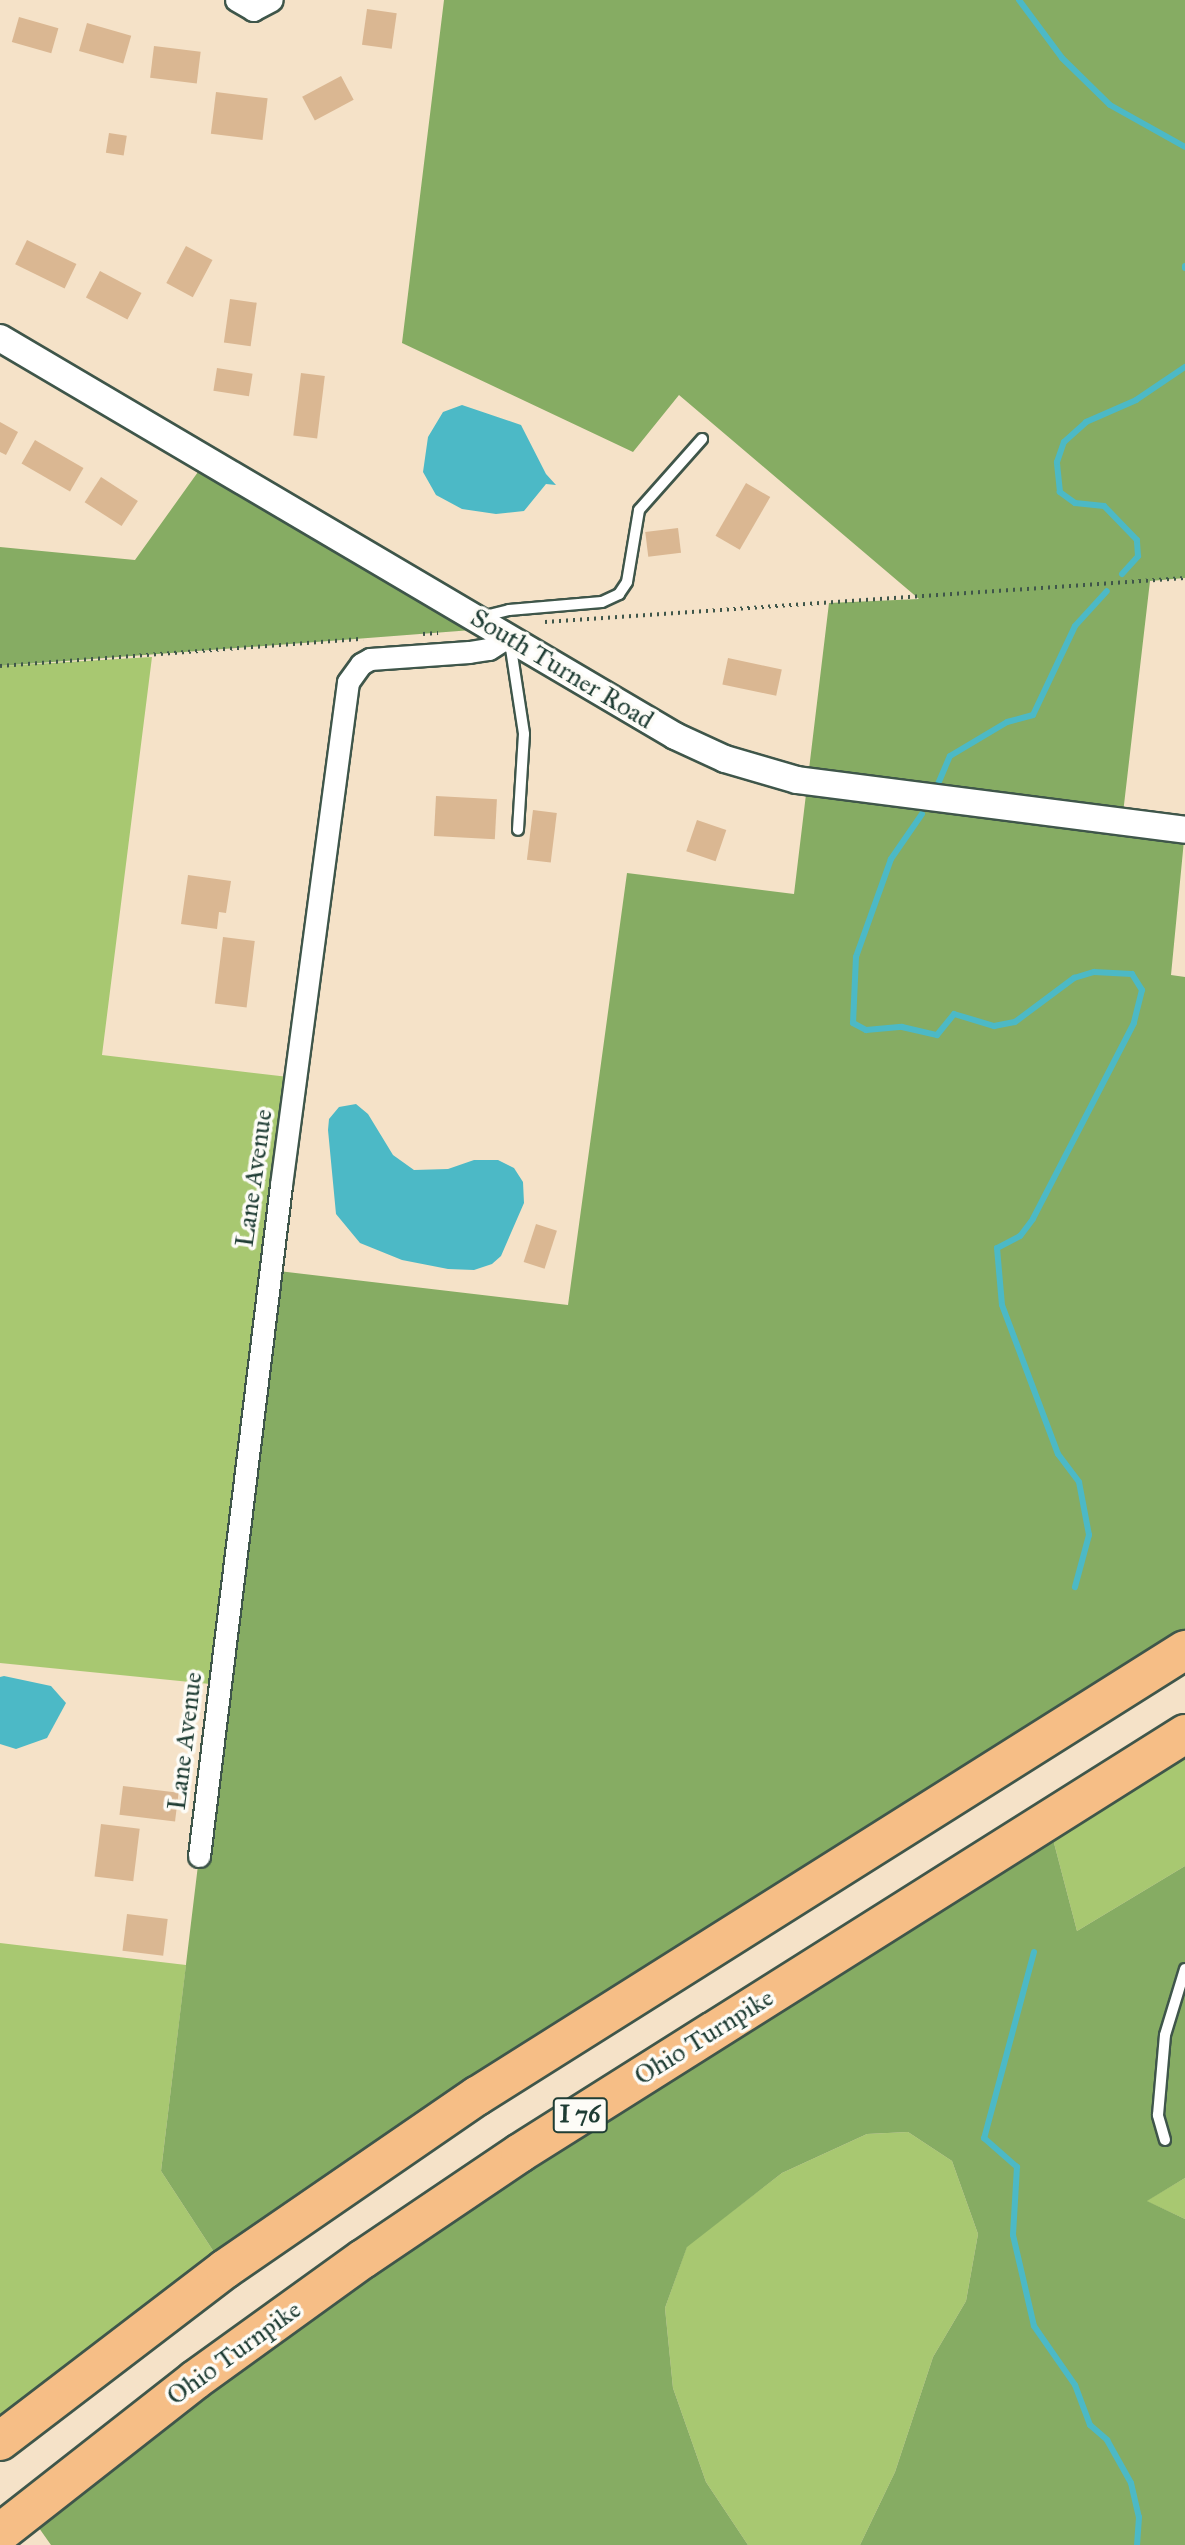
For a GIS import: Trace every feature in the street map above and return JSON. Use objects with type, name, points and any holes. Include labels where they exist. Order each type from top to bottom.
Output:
[{"type":"highway","name":"I 76","points":[[0,2441],[225,2269],[478,2095],[1185,1650]]},
{"type":"highway","name":"Ohio Turnpike","points":[[0,2533],[195,2380],[363,2259],[520,2153],[1185,1734]]},
{"type":"street","points":[[236,0],[253,10],[272,0]]},
{"type":"street","name":"South Turner Road","points":[[0,338],[675,736],[761,771],[1185,830]]},
{"type":"street","name":"Lane Avenue","points":[[199,1856],[348,682],[361,664],[370,659],[489,649],[509,636]]},
{"type":"lane","points":[[478,618],[509,610],[603,602],[618,594],[627,582],[639,510],[702,439]]},
{"type":"lane","points":[[509,636],[524,734],[518,831]]},
{"type":"lane","points":[[1165,2140],[1158,2115],[1165,2035],[1185,1969]]},
{"type":"path","points":[[538,630],[550,625],[1185,578]]},
{"type":"path","points":[[411,635],[435,633]]},
{"type":"path","points":[[0,666],[370,639]]},
{"type":"green space","points":[[444,0],[1185,0],[1185,578],[1150,581],[1122,822],[1185,830],[1171,975],[1185,977],[1185,1650],[225,2269],[161,2171],[270,1270],[568,1305],[627,873],[794,894],[829,603],[919,599],[679,395],[633,452],[402,343]]},
{"type":"green space","points":[[208,458],[472,630],[0,666],[0,547],[135,560]]},
{"type":"green space","points":[[152,657],[102,1055],[297,1078],[220,1685],[0,1663],[0,666]]},
{"type":"green space","points":[[1185,1734],[1185,1866],[1077,1931],[1048,1820]]},
{"type":"green space","points":[[1048,1820],[1077,1931],[1185,1866],[1185,2178],[1147,2201],[1185,2219],[1185,2545],[860,2545],[895,2472],[933,2357],[966,2301],[978,2234],[952,2161],[908,2132],[867,2134],[782,2173],[687,2247],[665,2308],[673,2388],[706,2482],[748,2545],[51,2545],[27,2511],[195,2380]]},
{"type":"green space","points":[[0,1943],[186,1965],[161,2171],[225,2269],[0,2441]]},
{"type":"green space","points":[[908,2132],[952,2161],[978,2234],[966,2301],[933,2357],[895,2472],[860,2545],[748,2545],[706,2482],[673,2388],[665,2308],[687,2246],[782,2173],[867,2134]]},
{"type":"green space","points":[[1185,2178],[1185,2219],[1146,2201]]},
{"type":"water","points":[[462,405],[521,425],[546,474],[556,485],[546,484],[524,511],[496,514],[462,509],[436,495],[423,472],[428,437],[443,412]]},
{"type":"water","points":[[356,1104],[368,1114],[393,1155],[414,1170],[448,1169],[474,1160],[498,1160],[514,1168],[523,1182],[524,1203],[501,1256],[492,1264],[474,1270],[448,1269],[402,1260],[360,1243],[336,1214],[328,1130],[329,1119],[339,1107]]},
{"type":"water","points":[[0,1677],[51,1686],[66,1703],[47,1738],[16,1749],[0,1744]]},
{"type":"building","points":[[367,9],[397,13],[392,49],[362,45]]},
{"type":"building","points":[[19,17],[58,28],[51,53],[12,42]]},
{"type":"building","points":[[87,23],[131,36],[123,64],[79,51]]},
{"type":"building","points":[[154,46],[201,52],[197,83],[150,78]]},
{"type":"building","points":[[341,76],[354,100],[315,120],[302,97]]},
{"type":"building","points":[[216,92],[268,98],[262,140],[211,134]]},
{"type":"building","points":[[109,133],[127,136],[124,156],[106,153]]},
{"type":"building","points":[[27,240],[76,264],[65,288],[15,264]]},
{"type":"building","points":[[186,246],[212,260],[193,297],[166,283]]},
{"type":"building","points":[[100,271],[141,293],[127,320],[86,297]]},
{"type":"building","points":[[230,299],[257,303],[251,346],[224,343]]},
{"type":"building","points":[[217,368],[253,374],[249,396],[213,391]]},
{"type":"building","points":[[301,373],[325,376],[317,438],[293,436]]},
{"type":"building","points":[[0,422],[18,432],[6,455],[0,452]]},
{"type":"building","points":[[35,440],[83,468],[70,491],[22,463]]},
{"type":"building","points":[[101,477],[138,501],[122,526],[85,502]]},
{"type":"building","points":[[746,483],[770,497],[740,550],[716,536]]},
{"type":"building","points":[[678,528],[681,553],[648,557],[645,532]]},
{"type":"building","points":[[728,658],[782,669],[776,696],[722,684]]},
{"type":"building","points":[[436,796],[497,799],[495,839],[434,836]]},
{"type":"building","points":[[533,810],[557,813],[551,863],[527,860]]},
{"type":"building","points":[[697,820],[726,830],[716,861],[686,851]]},
{"type":"building","points":[[188,875],[231,881],[226,913],[219,912],[217,929],[181,924]]},
{"type":"building","points":[[223,937],[255,941],[247,1007],[215,1004]]},
{"type":"building","points":[[536,1224],[557,1231],[545,1269],[524,1262]]},
{"type":"building","points":[[123,1786],[179,1793],[175,1822],[119,1815]]},
{"type":"building","points":[[101,1824],[140,1829],[133,1881],[95,1877]]},
{"type":"building","points":[[127,1914],[168,1919],[163,1956],[122,1951]]},
{"type":"waterway","points":[[1019,0],[1062,58],[1110,105],[1185,147]]},
{"type":"waterway","points":[[1122,574],[1138,556],[1137,540],[1104,506],[1075,503],[1060,492],[1057,462],[1064,442],[1086,422],[1136,400],[1185,367]]},
{"type":"waterway","points":[[938,784],[950,756],[1007,722],[1033,715],[1075,626],[1107,591]]},
{"type":"waterway","points":[[922,814],[891,859],[856,957],[853,1023],[866,1030],[902,1027],[937,1035],[954,1014],[994,1026],[1015,1022],[1074,978],[1094,972],[1132,974],[1142,990],[1134,1023],[1033,1219],[1020,1236],[997,1248],[1002,1305],[1058,1454],[1079,1482],[1089,1535],[1075,1587]]},
{"type":"waterway","points":[[1034,1952],[984,2138],[1017,2167],[1013,2235],[1034,2326],[1075,2385],[1090,2425],[1107,2440],[1131,2483],[1139,2517],[1137,2545]]}]
